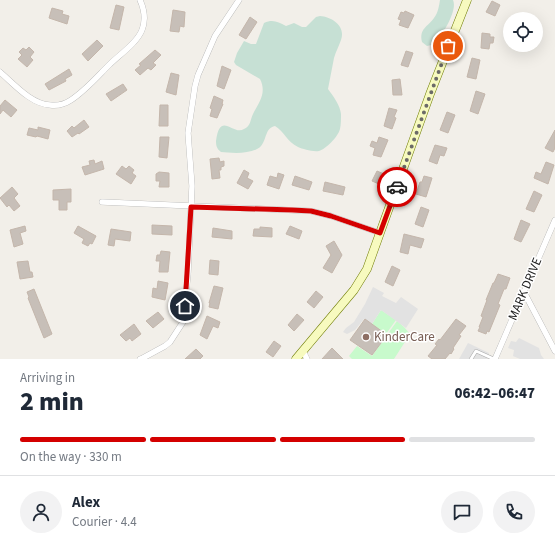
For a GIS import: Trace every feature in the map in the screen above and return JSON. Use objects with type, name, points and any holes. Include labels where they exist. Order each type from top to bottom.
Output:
[{"type":"main road","points":[[296,359],[360,283],[370,263],[435,79],[467,0]]},
{"type":"street","points":[[0,72],[26,94],[42,104],[54,105],[67,102],[89,86],[141,32],[144,13],[140,0]]},
{"type":"street","points":[[140,359],[165,346],[182,324],[188,282],[191,207],[188,133],[195,86],[198,75],[215,36],[224,20],[239,0]]},
{"type":"street","points":[[102,202],[311,211],[331,216],[380,233]]},
{"type":"street","name":"MARK DRIVE","points":[[495,359],[555,220]]},
{"type":"street","points":[[524,292],[555,351]]},
{"type":"street","points":[[303,351],[307,359]]},
{"type":"lane","points":[[471,359],[476,351],[495,359]]},
{"type":"green space","points":[[440,0],[453,0],[453,10],[449,22],[436,44],[427,46],[422,42],[421,37],[425,28],[435,16]]},
{"type":"green space","points":[[320,16],[333,20],[342,30],[341,40],[334,58],[328,89],[339,107],[341,116],[337,136],[322,150],[311,151],[294,145],[275,126],[269,129],[261,146],[253,151],[242,153],[221,152],[217,147],[216,141],[221,127],[224,125],[240,130],[246,128],[249,125],[260,101],[263,89],[260,79],[236,65],[234,62],[244,41],[251,44],[256,44],[264,23],[270,21],[286,26],[294,23],[302,27],[306,27],[316,17]]},
{"type":"green space","points":[[381,310],[396,320],[386,334],[372,324]]},
{"type":"green space","points":[[397,321],[410,334],[394,359],[352,359],[349,356],[357,346],[372,356]]},
{"type":"shaded area","points":[[373,287],[384,293],[382,296],[396,303],[401,297],[418,309],[406,328],[381,310],[372,324],[364,319],[355,330],[347,334],[343,332],[354,322]]},
{"type":"shaded area","points":[[519,338],[539,348],[544,359],[520,359],[513,356],[514,350],[508,348],[511,341],[516,342]]},
{"type":"shaded area","points":[[468,343],[489,353],[487,359],[459,359]]},
{"type":"building","points":[[492,1],[500,5],[495,16],[486,12]]},
{"type":"building","points":[[116,5],[124,7],[119,30],[110,28]]},
{"type":"building","points":[[52,8],[63,11],[62,14],[69,16],[67,24],[49,18]]},
{"type":"building","points":[[173,10],[185,12],[184,27],[180,26],[179,32],[170,31]]},
{"type":"building","points":[[405,11],[414,15],[408,28],[399,25],[401,20],[398,19],[401,12],[404,13]]},
{"type":"building","points":[[250,17],[257,22],[246,39],[239,35]]},
{"type":"building","points":[[482,33],[490,34],[490,37],[494,37],[493,43],[490,43],[489,49],[481,48]]},
{"type":"building","points":[[97,40],[103,46],[88,61],[82,54]]},
{"type":"building","points":[[29,47],[34,52],[30,57],[33,60],[27,67],[18,59],[22,55],[19,52],[23,48],[26,50]]},
{"type":"building","points":[[155,50],[161,55],[153,63],[156,65],[151,70],[148,68],[140,75],[135,70],[141,65],[139,64]]},
{"type":"building","points":[[406,51],[413,53],[408,67],[401,65]]},
{"type":"building","points":[[472,58],[480,60],[476,79],[467,77]]},
{"type":"building","points":[[222,66],[231,70],[224,89],[217,86]]},
{"type":"building","points":[[69,69],[72,75],[65,79],[66,81],[49,90],[45,84]]},
{"type":"building","points":[[171,73],[179,75],[176,95],[166,92]]},
{"type":"building","points":[[400,79],[402,95],[393,95],[392,80]]},
{"type":"building","points":[[123,84],[127,90],[111,101],[106,94]]},
{"type":"building","points":[[476,91],[485,94],[478,114],[470,111]]},
{"type":"building","points":[[214,96],[223,100],[223,104],[217,118],[210,116],[212,109],[210,108]]},
{"type":"building","points":[[5,100],[17,110],[11,117],[3,110],[0,114],[0,106]]},
{"type":"building","points":[[160,105],[168,105],[168,126],[159,126]]},
{"type":"building","points":[[389,108],[397,110],[392,129],[384,126]]},
{"type":"building","points":[[447,112],[455,115],[448,133],[440,130]]},
{"type":"building","points":[[84,120],[89,127],[72,137],[67,131],[72,126],[74,128]]},
{"type":"building","points":[[38,127],[50,130],[48,139],[27,135],[29,128],[38,130]]},
{"type":"building","points":[[555,130],[555,148],[553,152],[545,148]]},
{"type":"building","points":[[160,137],[169,137],[167,158],[159,157]]},
{"type":"building","points":[[379,137],[388,140],[381,157],[373,155],[375,148],[370,146],[372,141],[377,143]]},
{"type":"building","points":[[435,145],[447,148],[444,156],[440,155],[437,164],[429,161]]},
{"type":"building","points":[[219,158],[220,162],[224,161],[224,166],[221,167],[221,170],[219,170],[220,178],[212,179],[210,159]]},
{"type":"building","points":[[94,160],[95,164],[102,161],[104,169],[85,175],[82,167],[90,165],[89,161]]},
{"type":"building","points":[[546,162],[554,165],[548,184],[534,178],[536,172],[541,174]]},
{"type":"building","points":[[122,166],[126,169],[129,166],[134,170],[132,173],[136,176],[131,184],[116,174]]},
{"type":"building","points":[[244,170],[249,173],[247,178],[253,181],[248,189],[237,183]]},
{"type":"building","points":[[377,171],[384,174],[379,184],[372,181]]},
{"type":"building","points":[[159,172],[169,173],[169,187],[159,187],[160,181],[156,181],[156,174]]},
{"type":"building","points":[[278,173],[284,175],[279,189],[267,185],[270,176],[277,178]]},
{"type":"building","points":[[295,176],[312,182],[309,190],[292,185]]},
{"type":"building","points":[[424,176],[432,178],[426,197],[416,194],[420,182],[422,182]]},
{"type":"building","points":[[325,182],[345,187],[343,195],[323,191]]},
{"type":"building","points":[[12,187],[18,194],[14,198],[20,206],[14,211],[9,205],[7,207],[0,198]]},
{"type":"building","points":[[71,189],[71,202],[67,202],[67,210],[59,210],[59,200],[53,200],[53,190]]},
{"type":"building","points":[[534,191],[542,195],[534,212],[526,209]]},
{"type":"building","points":[[421,207],[429,210],[423,227],[415,224]]},
{"type":"building","points":[[521,220],[530,224],[521,242],[514,239]]},
{"type":"building","points":[[152,225],[172,226],[172,235],[152,234]]},
{"type":"building","points":[[25,226],[26,231],[20,233],[23,244],[14,247],[10,230]]},
{"type":"building","points":[[78,226],[96,236],[92,244],[90,243],[88,246],[82,243],[84,239],[74,233]]},
{"type":"building","points":[[290,226],[302,231],[299,239],[286,234]]},
{"type":"building","points":[[260,227],[272,228],[272,237],[253,236],[254,229],[260,229]]},
{"type":"building","points":[[213,228],[232,231],[232,239],[212,237]]},
{"type":"building","points":[[111,229],[131,232],[130,241],[115,239],[114,246],[108,245]]},
{"type":"building","points":[[404,234],[424,239],[421,248],[410,245],[408,254],[400,252]]},
{"type":"building","points":[[334,241],[342,255],[332,273],[323,268],[331,255],[326,246]]},
{"type":"building","points":[[161,251],[170,252],[168,272],[159,272],[160,261],[156,261],[157,255],[160,255]]},
{"type":"building","points":[[210,260],[219,261],[218,275],[209,274]]},
{"type":"building","points":[[28,261],[30,272],[32,272],[33,277],[20,279],[17,262]]},
{"type":"building","points":[[392,266],[400,270],[393,286],[385,282]]},
{"type":"building","points":[[498,274],[510,278],[498,304],[500,305],[489,332],[487,331],[486,334],[478,331],[483,317],[481,316],[486,300]]},
{"type":"building","points":[[158,281],[168,283],[165,300],[152,297],[153,288],[157,289]]},
{"type":"building","points":[[214,286],[223,288],[218,309],[209,307]]},
{"type":"building","points":[[34,289],[52,334],[44,338],[28,298],[27,292]]},
{"type":"building","points":[[316,291],[323,297],[314,308],[307,302]]},
{"type":"building","points":[[158,312],[164,319],[153,328],[146,321]]},
{"type":"building","points":[[297,314],[304,320],[294,331],[288,325]]},
{"type":"building","points":[[207,316],[220,322],[218,328],[213,326],[207,339],[200,335]]},
{"type":"building","points":[[365,319],[387,335],[372,355],[350,340]]},
{"type":"building","points":[[456,319],[466,326],[459,335],[461,336],[451,354],[450,353],[445,359],[432,359],[428,356],[437,345],[435,344],[439,339],[440,340]]},
{"type":"building","points":[[134,324],[141,334],[132,341],[130,338],[126,341],[120,335]]},
{"type":"building","points":[[274,341],[281,346],[273,357],[266,352]]},
{"type":"building","points":[[332,348],[343,359],[322,359]]},
{"type":"building","points":[[196,349],[203,356],[200,359],[185,359]]},
{"type":"way so far","points":[[397,187],[448,46]]},
{"type":"place","name":"KinderCare","points":[[366,337]]},
{"type":"route","points":[[185,306],[191,207],[311,211],[331,216],[380,233],[397,187]]}]
